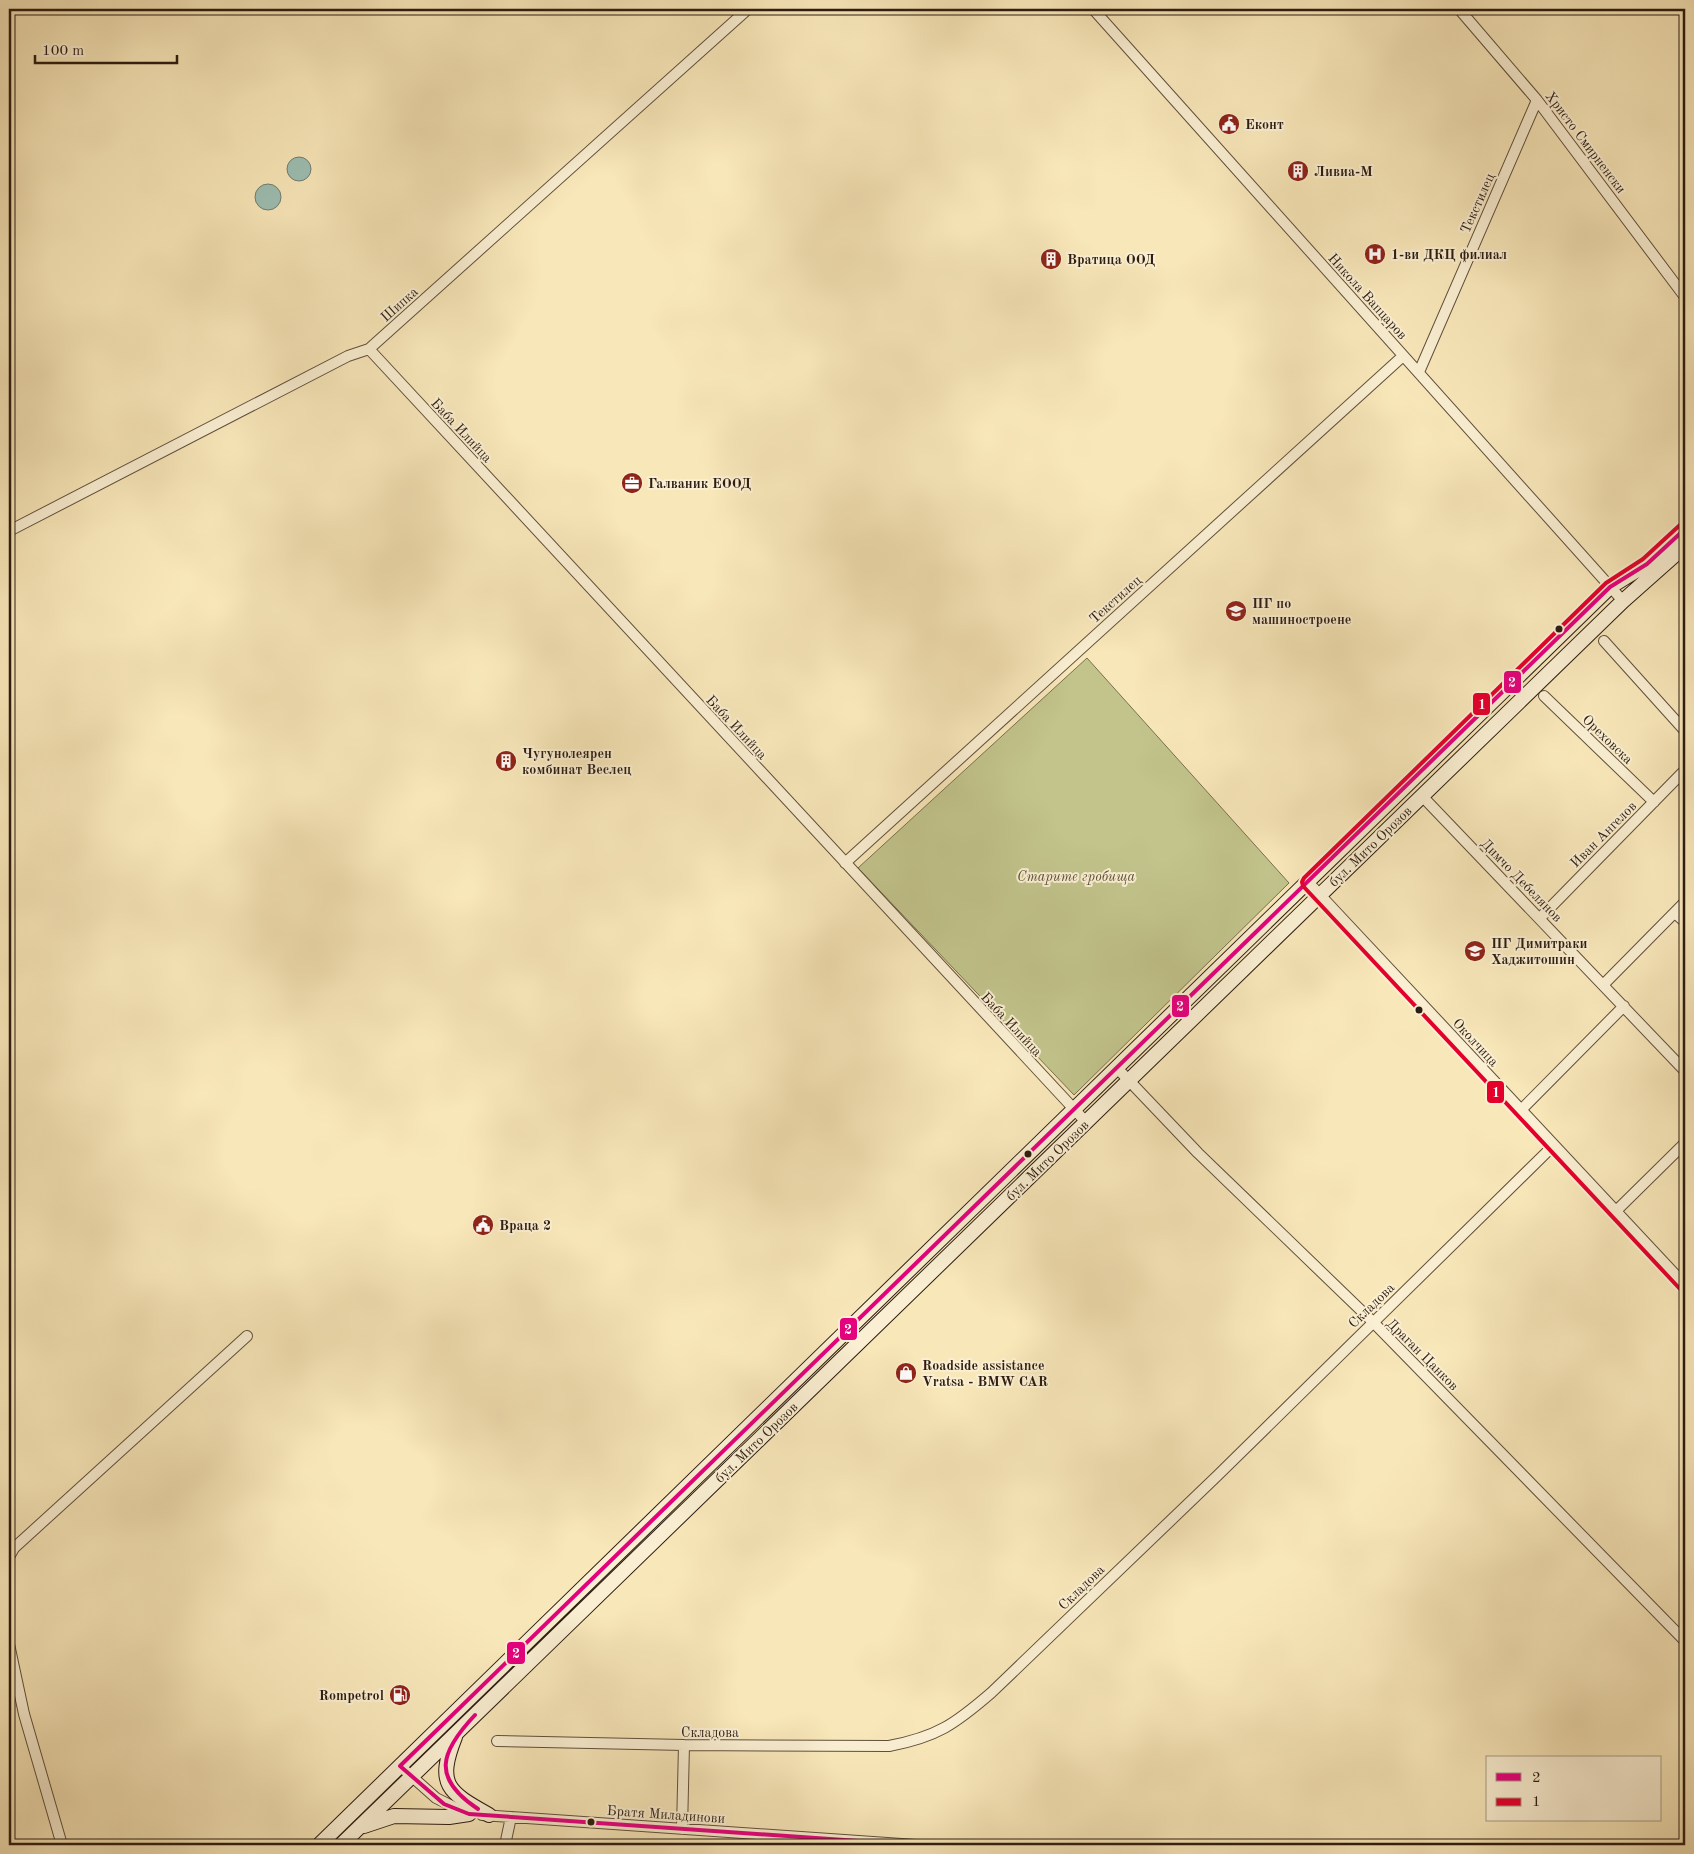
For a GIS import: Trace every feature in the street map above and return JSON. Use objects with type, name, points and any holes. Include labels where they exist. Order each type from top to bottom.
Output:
[{"type":"main road","name":"бул. Мито Орозов","points":[[319,1845],[1610,587],[1647,564],[1685,529]]},
{"type":"main road","name":"бул. Мито Орозов","points":[[341,1845],[1623,601],[1685,546]]},
{"type":"main road","points":[[458,1731],[445,1767],[449,1785],[462,1800],[489,1816]]},
{"type":"main road","points":[[359,1828],[394,1816],[448,1817],[469,1814]]},
{"type":"street","name":"Шипка","points":[[11,531],[348,356],[370,350],[748,9]]},
{"type":"street","name":"Никола Вапцаров","points":[[1093,9],[1623,601]]},
{"type":"street","name":"Христо Смирненски","points":[[1459,9],[1537,100],[1685,297]]},
{"type":"street","name":"Текстилец","points":[[1418,372],[1537,100]]},
{"type":"street","name":"Баба Илийца","points":[[370,350],[1086,1122]]},
{"type":"street","name":"Текстилец","points":[[845,863],[1404,356]]},
{"type":"street","points":[[1604,642],[1685,731]]},
{"type":"street","name":"Ореховска","points":[[1544,696],[1654,802]]},
{"type":"street","name":"Иван Ангелов","points":[[1540,918],[1685,770]]},
{"type":"street","name":"Димчо Дебелянов","points":[[1422,796],[1604,984],[1685,1071]]},
{"type":"street","name":"Околчица","points":[[1308,882],[1685,1286]]},
{"type":"street","points":[[1604,984],[1685,902]]},
{"type":"street","points":[[1675,913],[1685,922]]},
{"type":"street","points":[[1520,1110],[1624,1006]]},
{"type":"street","name":"Драган Цанков","points":[[1117,1068],[1198,1153],[1373,1322],[1685,1640]]},
{"type":"street","points":[[1616,1211],[1685,1143]]},
{"type":"street","name":"Складова","points":[[497,1741],[684,1746],[889,1746],[914,1741],[958,1721],[992,1692],[1217,1476],[1554,1145]]},
{"type":"street","points":[[9,1557],[14,1548],[246,1336]]},
{"type":"street","points":[[9,1644],[24,1714],[62,1845]]},
{"type":"street","points":[[682,1829],[684,1746]]},
{"type":"street","name":"Братя Миладинови","points":[[400,1766],[444,1804],[469,1814],[682,1829],[812,1842],[916,1845]]},
{"type":"street","points":[[505,1845],[511,1817]]},
{"type":"green space","name":"Старите гробища","points":[[1087,658],[1289,883],[1074,1095],[858,868]]},
{"type":"water","points":[[299,157],[308,160],[311,169],[308,178],[299,181],[290,178],[287,169],[290,160]]},
{"type":"water","points":[[268,184],[277,188],[281,197],[277,206],[268,210],[259,206],[255,197],[259,188]]},
{"type":"transit line","name":"1","points":[[1680,1289],[1303,886],[1302,882],[1606,583],[1643,559],[1681,524]]},
{"type":"transit line","name":"2","points":[[916,1845],[469,1814],[444,1804],[400,1766],[1610,587],[1647,564],[1685,529]]},
{"type":"transit line","name":"2","points":[[475,1715],[454,1741],[448,1753],[446,1764],[447,1775],[453,1786],[463,1798],[478,1809]]},
{"type":"place","name":"Еконт","points":[[1229,124]]},
{"type":"place","name":"Ливиа-М","points":[[1298,171]]},
{"type":"place","name":"1-ви ДКЦ филиал","points":[[1375,254]]},
{"type":"place","name":"Вратица ООД","points":[[1051,259]]},
{"type":"place","name":"Галваник ЕООД","points":[[632,483]]},
{"type":"place","name":"ПГ по машиностроене","points":[[1236,611]]},
{"type":"place","name":"Чугунолеярен комбинат Веслец","points":[[506,761]]},
{"type":"place","name":"ПГ Димитраки Хаджитошин","points":[[1475,951]]},
{"type":"place","name":"Враца 2","points":[[483,1225]]},
{"type":"place","name":"Roadside assistance Vratsa - BMW CAR","points":[[906,1373]]},
{"type":"place","name":"Rompetrol","points":[[400,1695]]}]
